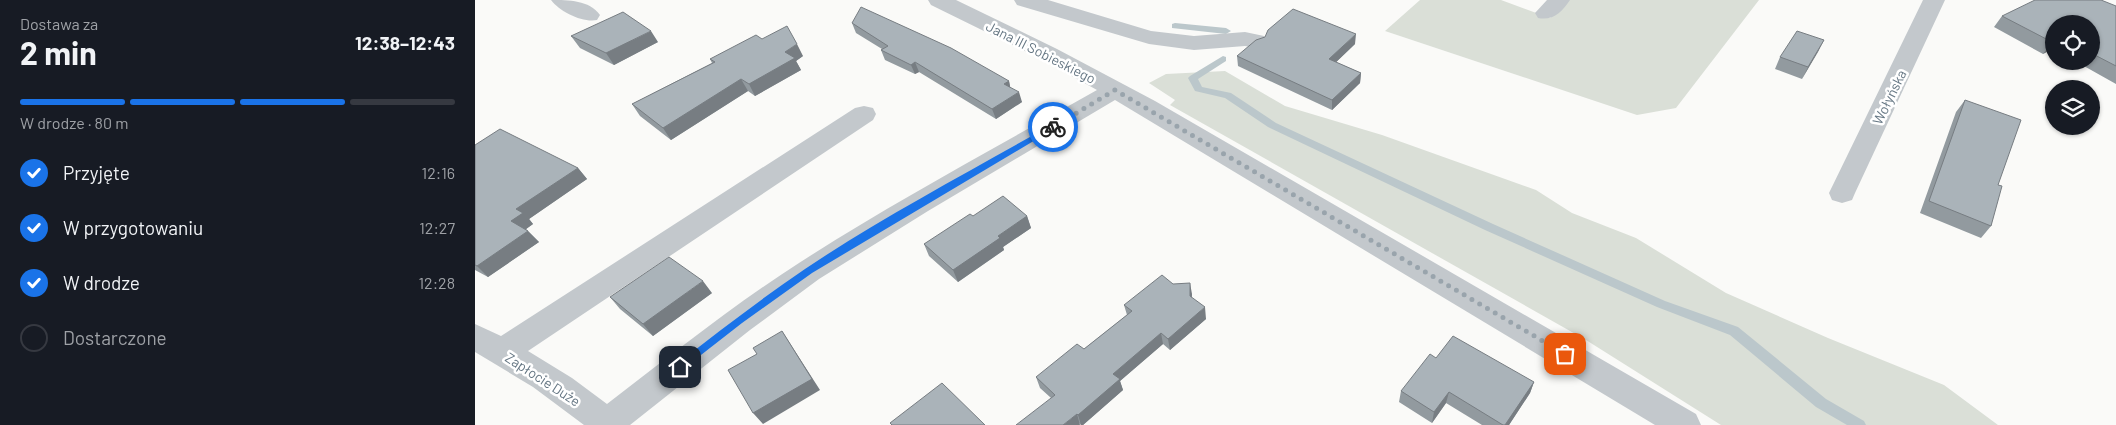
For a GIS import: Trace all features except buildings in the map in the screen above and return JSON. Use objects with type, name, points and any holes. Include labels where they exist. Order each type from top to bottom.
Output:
[{"type":"street","points":[[562,0],[589,15]]},
{"type":"street","name":"Jana III Sobieskiego","points":[[939,0],[1049,54],[1115,90],[1381,244],[1684,425]]},
{"type":"street","points":[[1025,0],[1149,37],[1194,43],[1245,39],[1256,41]]},
{"type":"street","name":"Wołyńska","points":[[1842,193],[1934,0]]},
{"type":"street","points":[[607,425],[739,320],[809,271],[918,204],[1115,90]]},
{"type":"street","points":[[488,344],[865,114]]},
{"type":"street","name":"Zapłocie Duże","points":[[488,344],[541,374],[569,393],[607,425]]},
{"type":"shaded area","points":[[1420,0],[1501,0],[1550,18],[1567,0],[1759,0],[1676,108],[1637,115],[1385,31]]},
{"type":"shaded area","points":[[1225,71],[1285,106],[1382,135],[1536,190],[1572,213],[1636,238],[1726,293],[1828,338],[1944,385],[1998,425],[1721,425],[1586,340],[1170,105],[1175,100],[1149,83],[1166,74]]},
{"type":"waterway","points":[[1175,26],[1226,31]]},
{"type":"waterway","points":[[1223,59],[1193,78],[1198,89],[1228,95],[1272,125],[1489,227],[1661,304],[1734,331],[1821,403],[1859,425]]},
{"type":"way so far","points":[[1053,127],[1115,90],[1381,244],[1565,354]]},
{"type":"route","points":[[680,367],[739,320],[809,271],[918,204],[1053,127]]}]
